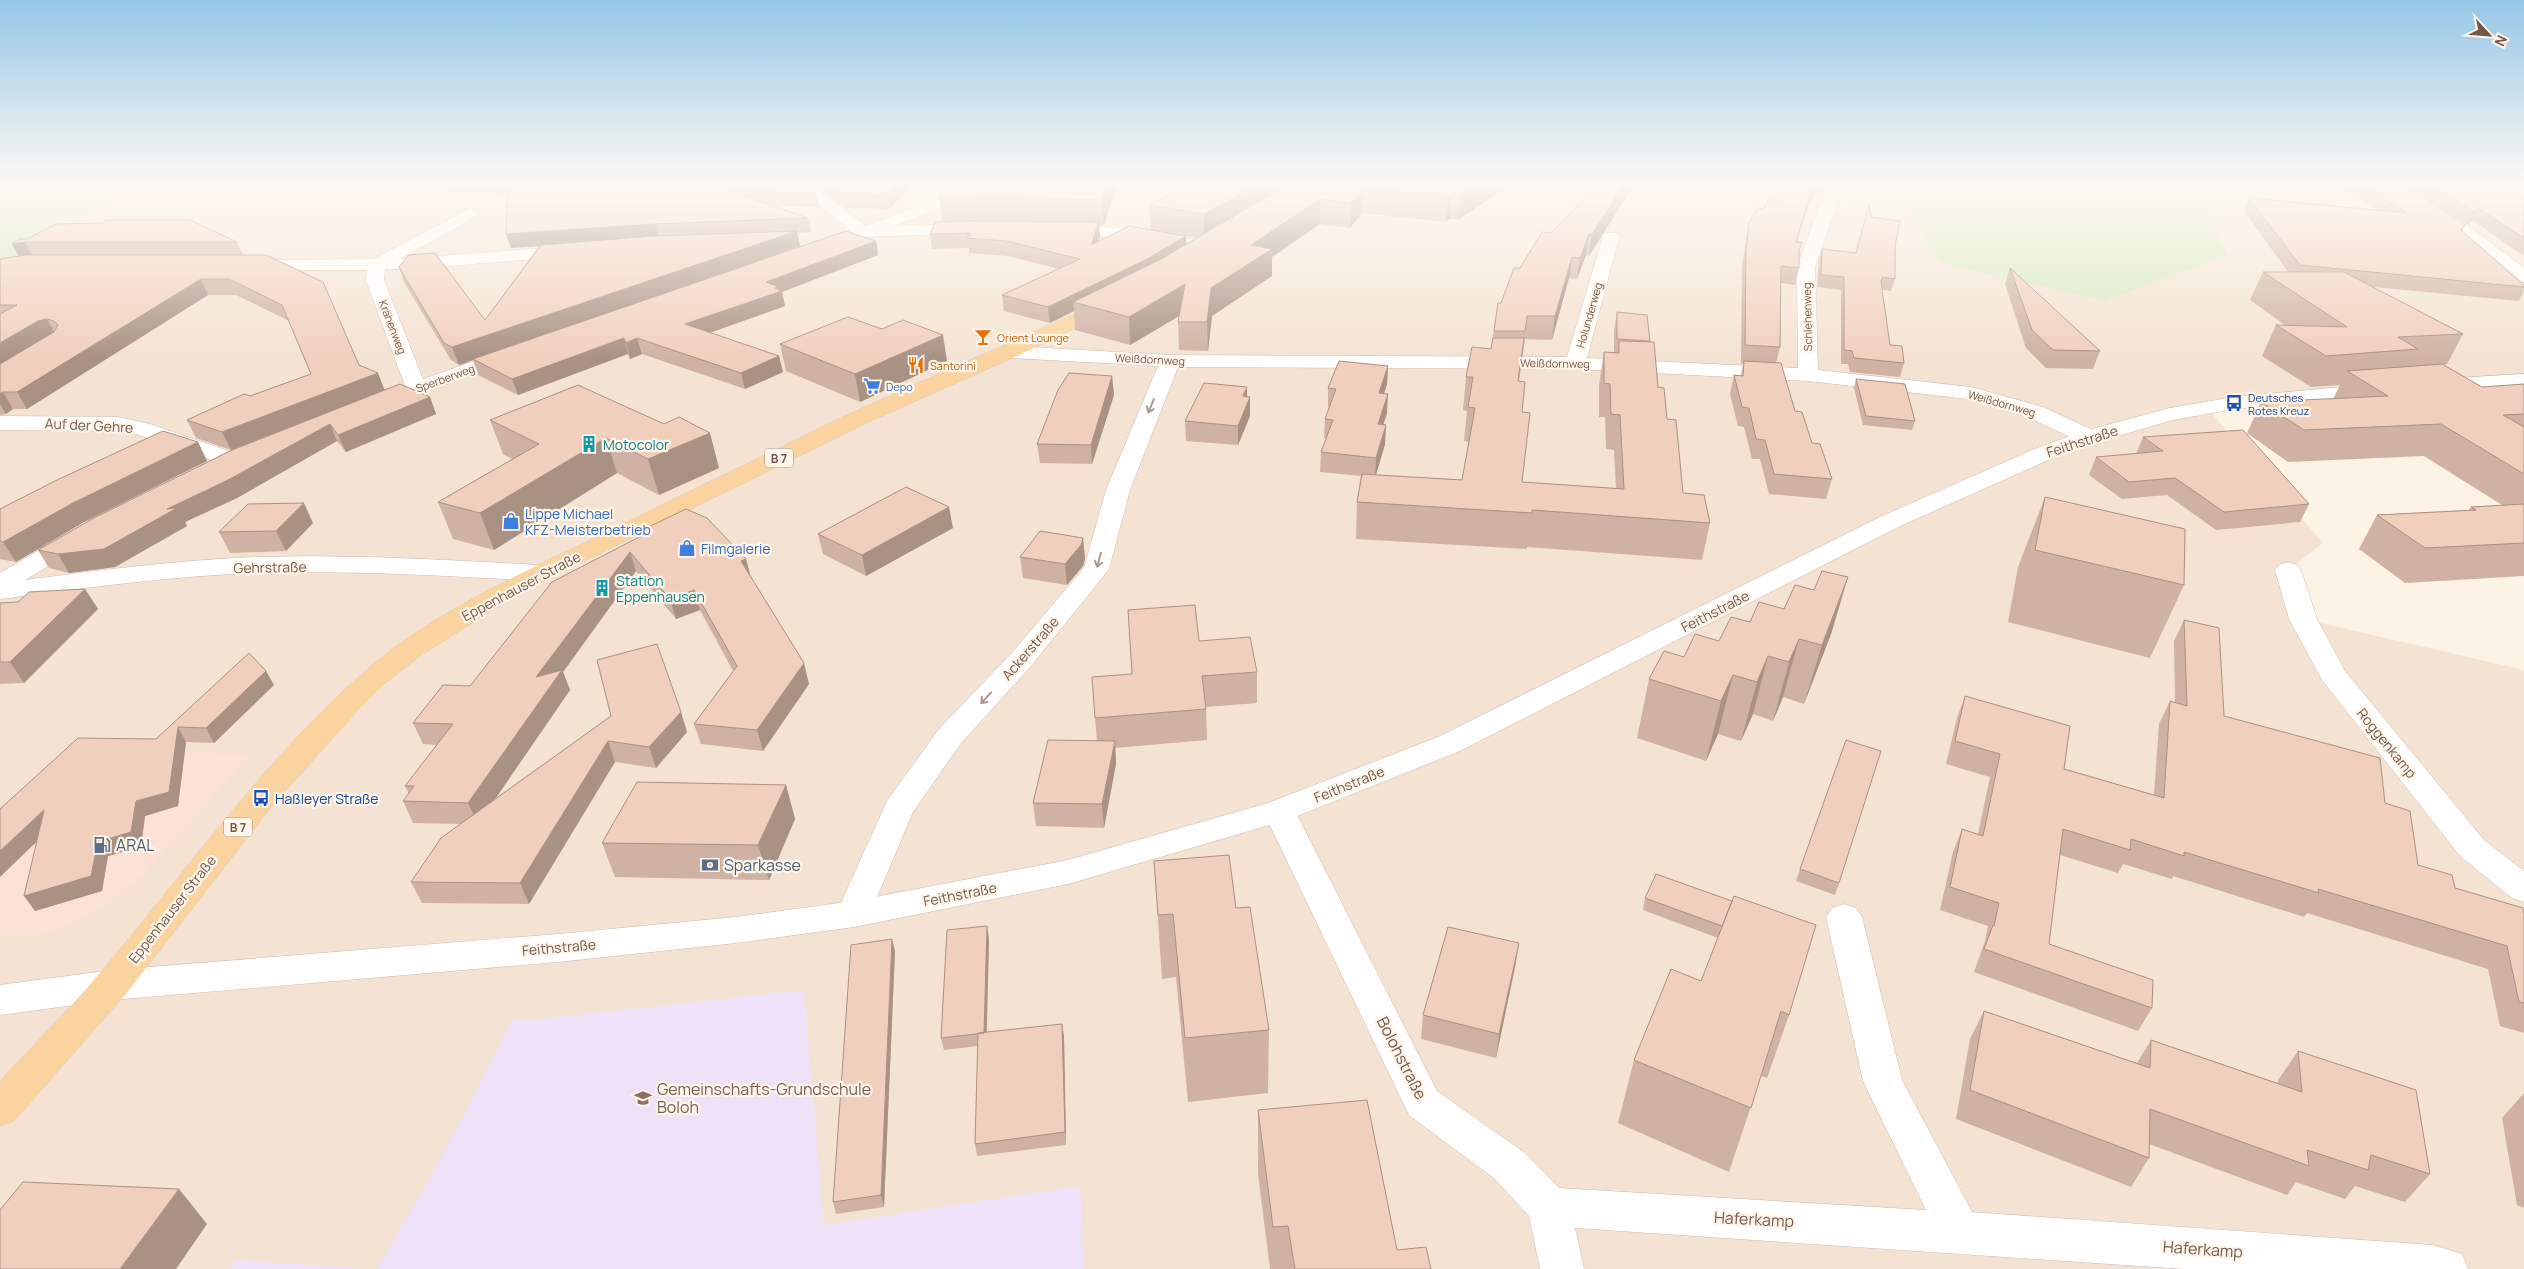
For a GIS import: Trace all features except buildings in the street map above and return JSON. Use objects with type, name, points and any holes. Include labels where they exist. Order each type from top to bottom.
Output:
[{"type":"main road","points":[[1186,259],[1213,243]]},
{"type":"main road","name":"Eppenhauser Straße","points":[[0,1109],[112,985],[261,798],[348,703],[374,678],[418,644],[493,598],[541,573],[863,416],[1010,352],[1130,293]]},
{"type":"street","points":[[376,265],[418,242]]},
{"type":"street","points":[[805,246],[823,242]]},
{"type":"street","points":[[1206,242],[1213,243]]},
{"type":"street","name":"Holunderweg","points":[[1575,363],[1610,242]]},
{"type":"street","name":"Schlehenweg","points":[[1808,375],[1806,267],[1815,242]]},
{"type":"street","points":[[2479,242],[2524,277]]},
{"type":"street","points":[[229,265],[376,265],[585,250]]},
{"type":"street","name":"Krähenweg","points":[[376,265],[376,280],[416,388]]},
{"type":"street","name":"Sperberweg","points":[[361,410],[416,388],[529,348]]},
{"type":"street","name":"Weißdornweg","points":[[1010,352],[1170,361],[1575,363],[1808,375],[1971,393],[2035,412],[2090,437]]},
{"type":"street","name":"Ackerstraße","points":[[854,914],[898,809],[950,736],[1021,660],[1096,570],[1118,490],[1170,361]]},
{"type":"street","points":[[2416,387],[2524,380]]},
{"type":"street","name":"Feithstraße","points":[[112,985],[558,948],[736,930],[854,914],[1068,872],[1279,811],[1448,744],[1889,522],[1976,481],[2090,437],[2170,414],[2234,403],[2390,389]]},
{"type":"street","name":"Auf der Gehre","points":[[0,423],[118,424],[142,428],[241,456],[206,473]]},
{"type":"street","points":[[0,584],[94,529]]},
{"type":"street","name":"Gehrstraße","points":[[0,591],[165,570],[258,565],[427,567],[541,573]]},
{"type":"street","name":"Roggenkamp","points":[[2288,570],[2303,619],[2332,674],[2472,848],[2524,889]]},
{"type":"street","name":"Bolohstraße","points":[[1279,811],[1422,1103],[1510,1166],[1549,1207]]},
{"type":"street","points":[[1844,917],[1883,1081],[1959,1232]]},
{"type":"street","points":[[0,1000],[112,985]]},
{"type":"street","points":[[1549,1207],[1562,1269]]},
{"type":"street","name":"Haferkamp","points":[[1549,1207],[1959,1232],[2433,1266],[2446,1269]]},
{"type":"shaded area","points":[[0,242],[2524,242],[2524,380],[2207,408],[2323,543],[2288,570],[2303,619],[2524,670],[2524,1269],[0,1269]]},
{"type":"shaded area","name":"ARAL","points":[[140,753],[252,754],[149,869],[113,900],[63,928],[32,936],[0,937],[0,877],[59,820]]},
{"type":"shaded area","name":"Gemeinschafts-Grundschule Boloh","points":[[804,990],[824,1225],[1081,1186],[1084,1269],[377,1269],[432,1175],[513,1019],[532,1020]]},
{"type":"shaded area","points":[[236,1260],[365,1269],[230,1269]]},
{"type":"green space","points":[[0,242],[41,242],[0,266]]},
{"type":"green space","points":[[1927,242],[2221,242],[2227,255],[2103,301],[1939,262]]},
{"type":"place","name":"Orient Lounge","points":[[983,337]]},
{"type":"place","name":"Santorini","points":[[916,365]]},
{"type":"place","name":"Depo","points":[[872,386]]},
{"type":"place","name":"Deutsches Rotes Kreuz","points":[[2234,403]]},
{"type":"place","name":"Motocolor","points":[[589,444]]},
{"type":"place","name":"Lippe Michael KFZ-Meisterbetrieb","points":[[511,521]]},
{"type":"place","name":"Filmgalerie","points":[[687,548]]},
{"type":"place","name":"Station Eppenhausen","points":[[602,588]]},
{"type":"place","name":"Haßleyer Straße","points":[[261,798]]},
{"type":"place","name":"ARAL","points":[[102,845]]},
{"type":"place","name":"Sparkasse","points":[[710,865]]},
{"type":"place","name":"Gemeinschafts-Grundschule Boloh","points":[[643,1098]]}]
